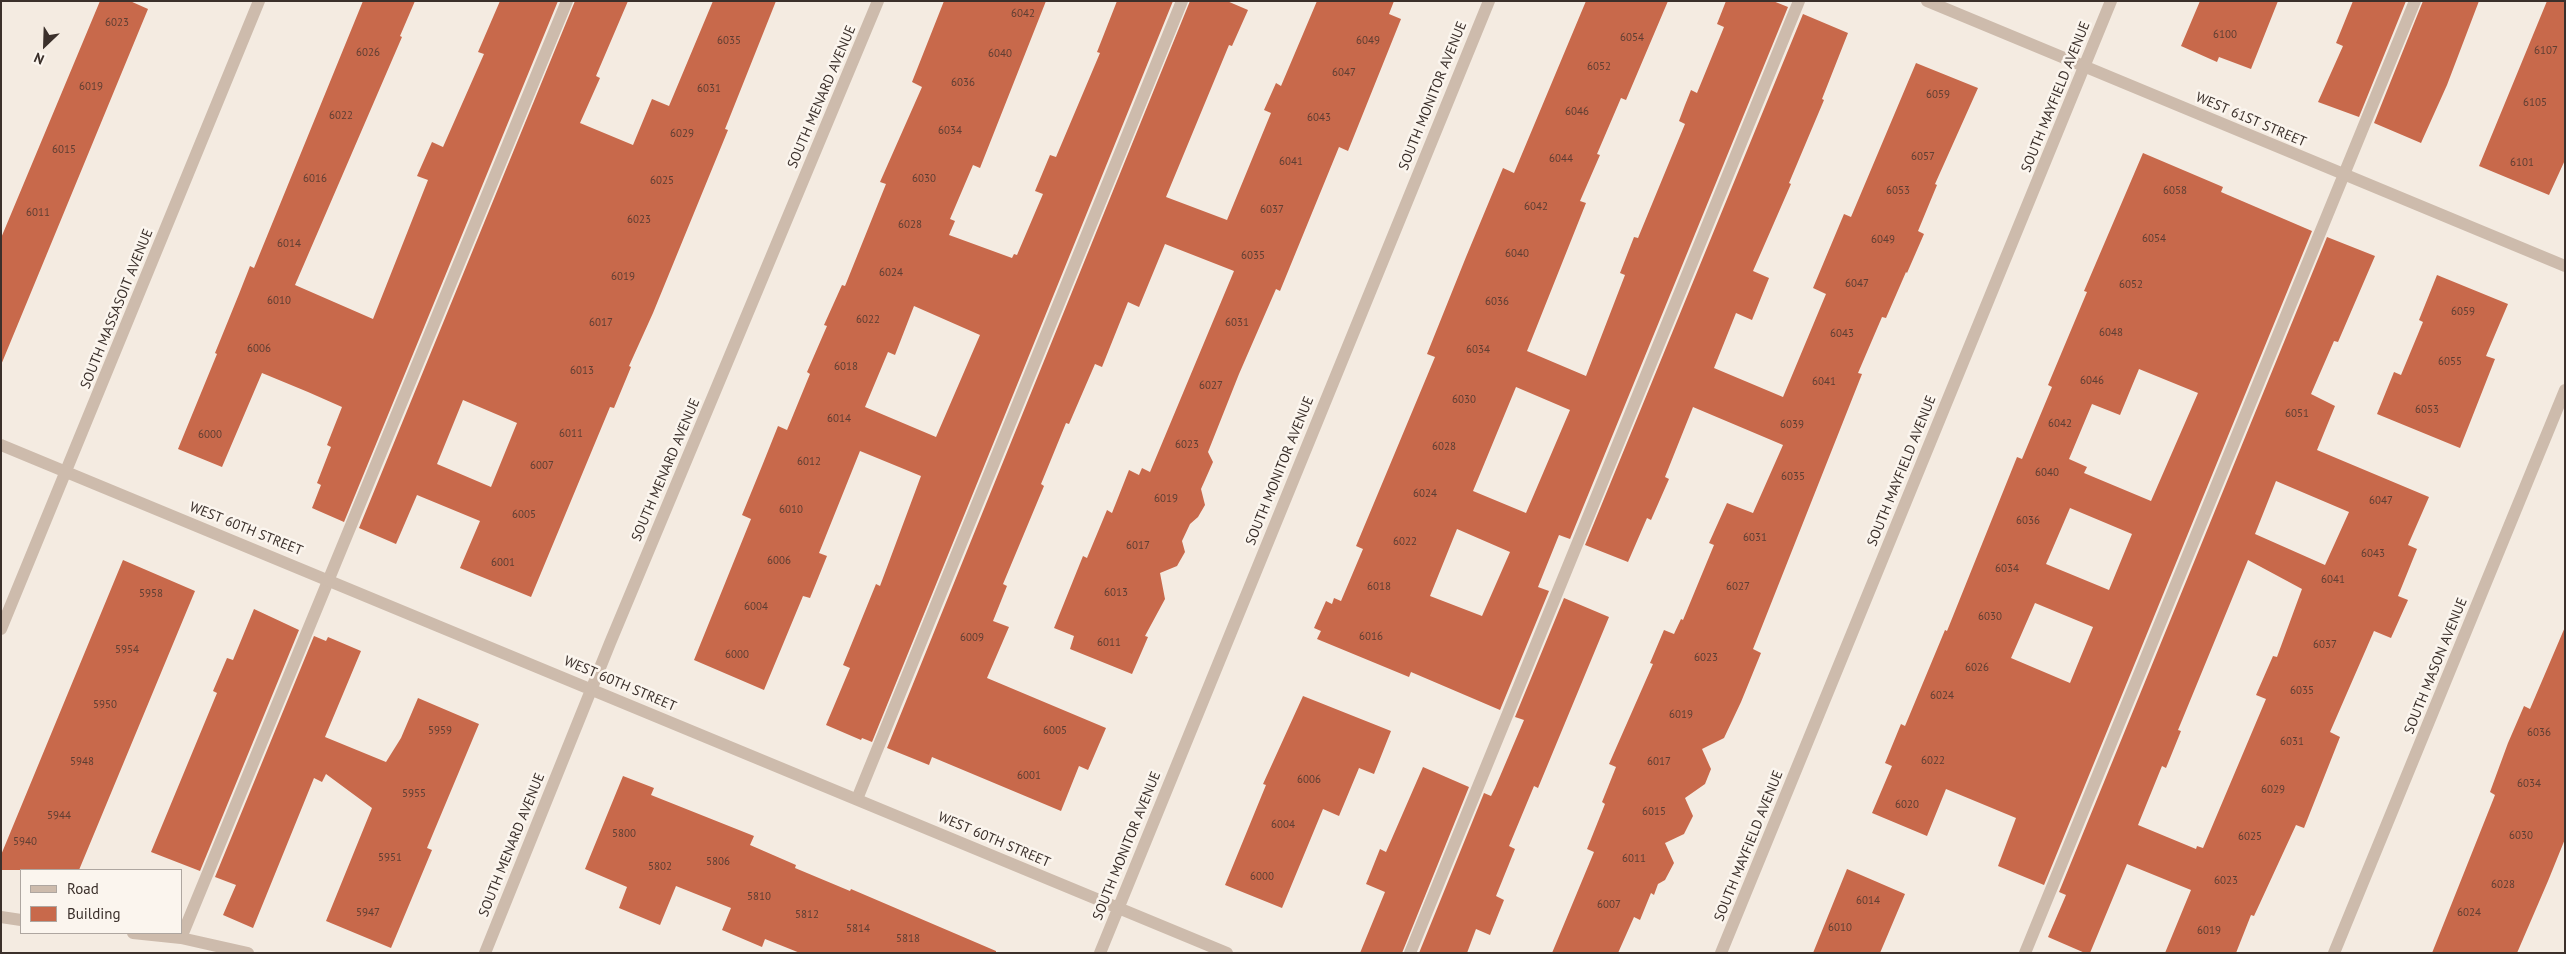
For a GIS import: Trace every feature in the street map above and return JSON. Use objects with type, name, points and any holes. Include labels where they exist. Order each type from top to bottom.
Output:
[{"type":"street","name":"SOUTH MASSASOIT AVENUE","points":[[1,628],[259,1]]},
{"type":"street","points":[[181,938],[567,1]]},
{"type":"street","name":"SOUTH MENARD AVENUE","points":[[485,953],[591,688],[878,1]]},
{"type":"street","points":[[858,799],[1182,1]]},
{"type":"street","name":"SOUTH MONITOR AVENUE","points":[[1100,953],[1488,1]]},
{"type":"street","points":[[1410,953],[1799,1]]},
{"type":"street","name":"WEST 61ST STREET","points":[[1927,1],[2565,266]]},
{"type":"street","name":"SOUTH MAYFIELD AVENUE","points":[[1721,953],[2111,1]]},
{"type":"street","points":[[2025,953],[2415,1]]},
{"type":"street","name":"SOUTH MASON AVENUE","points":[[2334,953],[2565,390]]},
{"type":"street","name":"WEST 60TH STREET","points":[[1,445],[1227,953]]},
{"type":"street","points":[[1,918],[20,920]]},
{"type":"street","points":[[142,934],[181,938],[248,953]]},
{"type":"building","points":[[100,1],[130,1],[148,9],[1,365],[1,238]]},
{"type":"building","points":[[363,1],[415,1],[400,36],[402,37],[295,285],[373,319],[428,180],[417,176],[432,142],[443,147],[484,54],[478,52],[500,1],[558,1],[344,522],[312,508],[321,485],[317,483],[331,447],[327,445],[342,407],[308,392],[262,373],[222,467],[178,449],[217,354],[215,353],[250,266],[254,268]]},
{"type":"building","points":[[575,1],[628,1],[596,76],[600,78],[580,123],[633,145],[652,99],[669,106],[713,1],[776,1],[725,129],[728,130],[653,313],[629,366],[631,367],[614,408],[610,407],[531,597],[460,568],[480,521],[417,495],[396,544],[359,528]],"holes":[[[463,400],[517,423],[491,487],[437,464]]]},
{"type":"building","points":[[944,1],[1046,1],[980,168],[973,165],[950,219],[955,221],[949,235],[1012,258],[1014,254],[1017,255],[1043,194],[1035,191],[1050,155],[1056,157],[1100,53],[1097,52],[1117,1],[1173,1],[872,742],[862,738],[861,740],[826,725],[850,668],[843,665],[876,584],[880,586],[921,476],[860,451],[819,553],[827,556],[810,598],[803,596],[764,690],[694,660],[751,519],[742,515],[778,426],[787,430],[810,374],[807,372],[827,326],[824,325],[842,285],[845,286],[886,184],[880,182],[922,87],[912,82]],"holes":[[[914,306],[980,335],[936,437],[865,407],[888,352],[895,355]]]},
{"type":"building","points":[[1190,1],[1227,1],[1248,10],[1232,46],[1229,45],[1166,197],[1227,220],[1271,113],[1264,110],[1276,83],[1281,86],[1317,1],[1394,1],[1389,14],[1401,19],[1348,151],[1339,147],[1280,291],[1276,289],[1239,374],[1208,452],[1213,462],[1201,489],[1205,505],[1198,517],[1190,524],[1182,541],[1185,552],[1177,566],[1160,573],[1165,599],[1145,636],[1148,637],[1132,674],[1070,649],[1074,636],[1054,628],[1083,556],[1087,558],[1107,510],[1112,513],[1129,470],[1139,475],[1142,468],[1150,472],[1234,271],[1165,244],[1139,307],[1128,302],[1102,367],[1095,364],[1069,424],[1066,423],[1041,484],[1044,486],[1003,584],[1007,586],[993,621],[1009,627],[987,678],[1106,728],[1088,770],[1079,766],[1061,811],[932,757],[929,765],[887,748]]},
{"type":"building","points":[[1586,1],[1668,1],[1626,100],[1621,98],[1597,154],[1600,155],[1580,201],[1586,203],[1527,351],[1586,376],[1625,275],[1620,273],[1634,237],[1638,238],[1685,124],[1679,121],[1685,105],[1691,90],[1697,93],[1724,27],[1717,24],[1726,1],[1773,1],[1788,7],[1570,539],[1559,535],[1538,587],[1549,591],[1500,710],[1411,672],[1409,677],[1317,639],[1321,631],[1314,628],[1326,601],[1332,604],[1334,598],[1341,601],[1363,549],[1356,546],[1435,357],[1427,354],[1466,257],[1503,168],[1514,173]],"holes":[[[1516,387],[1570,410],[1526,513],[1473,491]],[[1457,529],[1510,552],[1482,616],[1430,596]]]},
{"type":"building","points":[[2200,1],[2278,1],[2251,69],[2219,57],[2217,62],[2181,46]]},
{"type":"building","points":[[2353,1],[2406,1],[2359,117],[2318,102],[2343,46],[2336,43]]},
{"type":"building","points":[[2423,1],[2479,1],[2447,85],[2421,143],[2374,123]]},
{"type":"building","points":[[2547,1],[2565,1],[2565,160],[2549,195],[2479,166]]},
{"type":"building","points":[[1803,14],[1848,33],[1822,99],[1824,100],[1789,183],[1791,184],[1753,271],[1769,278],[1752,320],[1736,313],[1714,368],[1783,397],[1826,294],[1813,288],[1844,214],[1851,217],[1916,63],[1978,88],[1935,184],[1937,185],[1918,231],[1924,234],[1886,318],[1882,317],[1858,373],[1862,374],[1753,649],[1761,653],[1741,702],[1724,738],[1702,749],[1711,769],[1705,784],[1685,798],[1693,816],[1684,834],[1665,843],[1674,863],[1665,880],[1658,884],[1654,895],[1651,893],[1640,920],[1634,917],[1618,953],[1552,953],[1594,852],[1587,849],[1605,804],[1602,802],[1616,767],[1609,764],[1653,664],[1650,663],[1664,630],[1674,634],[1681,619],[1683,620],[1714,545],[1709,543],[1727,503],[1753,513],[1783,445],[1693,407],[1665,477],[1669,479],[1651,520],[1647,518],[1628,562],[1585,545]]},
{"type":"building","points":[[2143,153],[2223,187],[2221,192],[2312,231],[2044,885],[1998,866],[2016,818],[1946,789],[1927,836],[1872,813],[1892,766],[1885,763],[1901,724],[1905,726],[1945,630],[1947,631],[2017,457],[2022,459],[2052,387],[2048,385],[2087,292],[2084,291]],"holes":[[[2139,369],[2198,393],[2151,501],[2084,473],[2087,467],[2069,459],[2092,404],[2120,415]],[[2070,508],[2132,534],[2109,590],[2046,564]],[[2035,603],[2093,627],[2070,683],[2011,658]]]},
{"type":"building","points":[[2327,237],[2375,256],[2338,342],[2334,341],[2311,394],[2335,406],[2317,450],[2429,497],[2408,545],[2417,549],[2398,596],[2408,600],[2391,638],[2374,631],[2330,732],[2340,737],[2304,828],[2296,825],[2254,916],[2251,915],[2236,953],[2165,953],[2191,890],[2127,864],[2090,953],[2085,953],[2048,937],[2066,895],[2059,892]],"holes":[[[2276,481],[2349,512],[2325,565],[2255,534]],[[2248,560],[2302,589],[2277,657],[2273,656],[2256,695],[2266,699],[2203,848],[2197,846],[2196,849],[2138,825],[2162,766],[2166,768],[2181,731],[2178,730]]]},
{"type":"building","points":[[2437,275],[2508,304],[2486,356],[2495,359],[2460,448],[2377,414],[2394,372],[2401,375],[2423,322],[2419,320]]},
{"type":"building","points":[[123,560],[195,591],[79,869],[1,870],[1,855]]},
{"type":"building","points":[[1564,598],[1609,617],[1538,788],[1534,786],[1509,846],[1515,849],[1496,896],[1504,900],[1490,935],[1476,929],[1467,953],[1419,953],[1484,793],[1491,796],[1524,720],[1515,717]]},
{"type":"building","points":[[254,609],[299,630],[200,871],[151,852],[217,693],[213,691],[227,658],[233,660]]},
{"type":"building","points":[[2565,627],[2565,839],[2548,881],[2517,953],[2432,953],[2495,795],[2490,792],[2508,743],[2524,706],[2530,709]]},
{"type":"building","points":[[314,636],[326,641],[328,637],[361,651],[325,737],[386,762],[401,738],[418,698],[479,724],[427,848],[432,850],[391,948],[326,921],[372,808],[326,774],[322,782],[314,778],[253,928],[223,915],[236,885],[215,877]]},
{"type":"building","points":[[1303,696],[1391,731],[1374,774],[1359,768],[1339,816],[1323,809],[1282,908],[1225,885],[1266,785],[1263,784]]},
{"type":"building","points":[[1423,767],[1469,787],[1402,953],[1360,953],[1385,892],[1366,884],[1380,849],[1386,852]]},
{"type":"building","points":[[623,776],[654,788],[651,795],[754,836],[750,845],[796,865],[795,868],[850,891],[851,889],[996,951],[996,953],[800,953],[765,939],[762,947],[722,930],[731,908],[676,886],[660,925],[619,908],[627,887],[585,869]]},
{"type":"building","points":[[1847,869],[1905,894],[1880,953],[1813,953]]}]
